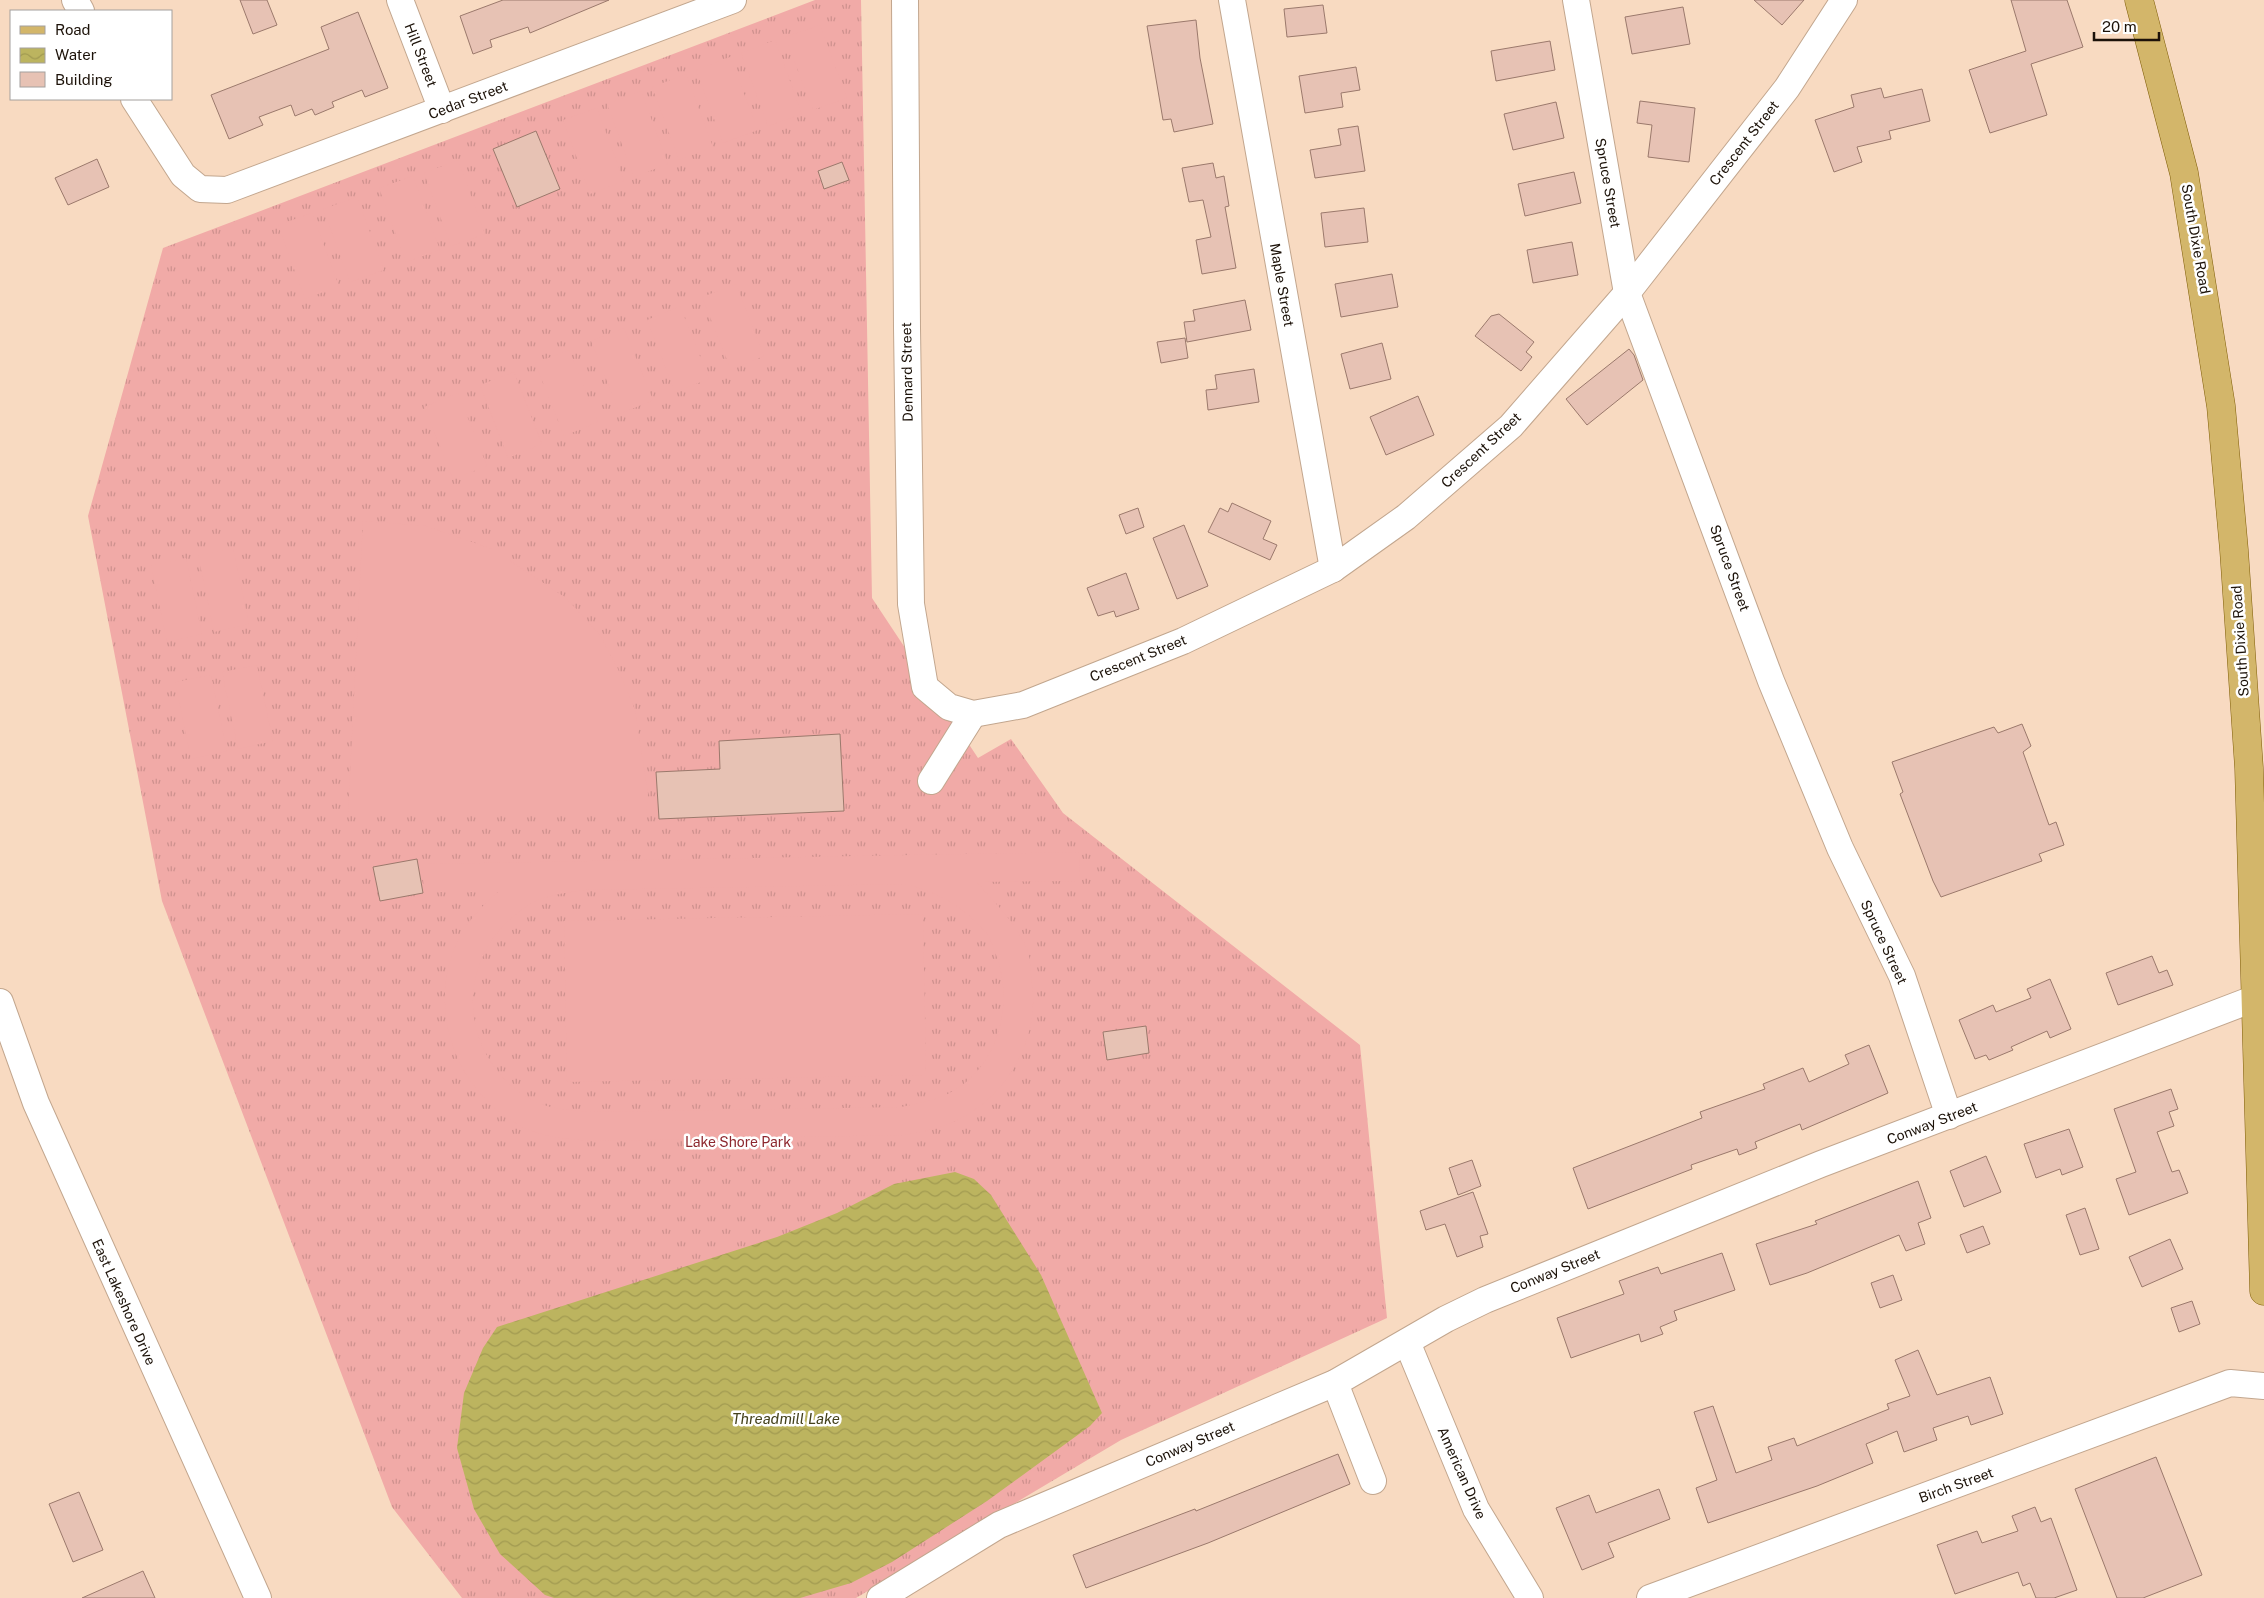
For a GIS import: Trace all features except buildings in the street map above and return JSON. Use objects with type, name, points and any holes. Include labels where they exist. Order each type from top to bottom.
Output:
[{"type":"main road","name":"South Dixie Road","points":[[2139,0],[2184,173],[2221,406],[2234,550],[2249,768],[2253,976],[2256,998],[2264,1291]]},
{"type":"street","name":"Hill Street","points":[[400,0],[442,110]]},
{"type":"street","name":"Cedar Street","points":[[135,100],[184,175],[200,190],[226,190],[733,0]]},
{"type":"street","name":"Dennard Street","points":[[905,0],[906,318],[911,604],[925,686],[949,707],[974,714]]},
{"type":"street","name":"Maple Street","points":[[1232,0],[1333,569]]},
{"type":"street","name":"Spruce Street","points":[[1576,0],[1627,293],[1771,681],[1840,848],[1902,976],[1949,1116]]},
{"type":"street","name":"Crescent Street","points":[[974,714],[1023,705],[1174,644],[1333,569],[1406,517],[1511,426],[1627,293],[1786,88],[1844,0]]},
{"type":"street","points":[[931,782],[974,714]]},
{"type":"street","name":"Conway Street","points":[[880,1598],[999,1525],[1335,1383],[1446,1319],[1485,1300],[1822,1164],[2256,998]]},
{"type":"street","name":"East Lakeshore Drive","points":[[0,1002],[36,1103],[258,1598]]},
{"type":"street","name":"American Drive","points":[[1407,1342],[1476,1509],[1530,1598]]},
{"type":"street","points":[[1335,1383],[1373,1481]]},
{"type":"street","name":"Birch Street","points":[[1650,1598],[2230,1383],[2264,1386]]},
{"type":"green space","name":"Lake Shore Park","points":[[815,0],[861,0],[872,598],[978,758],[1011,739],[1063,813],[1360,1045],[1387,1318],[1121,1440],[856,1598],[462,1598],[392,1507],[162,901],[88,516],[163,248]]},
{"type":"green space","points":[[820,25],[847,98],[813,110],[785,37]]},
{"type":"green space","points":[[775,40],[802,114],[768,126],[741,53]]},
{"type":"green space","points":[[730,57],[758,130],[723,143],[696,70]]},
{"type":"green space","points":[[686,74],[713,147],[679,160],[652,87]]},
{"type":"green space","points":[[641,91],[668,164],[634,177],[607,104]]},
{"type":"green space","points":[[597,108],[624,181],[590,194],[563,120]]},
{"type":"green space","points":[[458,160],[485,234],[451,246],[424,173]]},
{"type":"green space","points":[[413,176],[440,250],[406,262],[379,188]]},
{"type":"green space","points":[[357,197],[384,270],[350,282],[323,209]]},
{"type":"green space","points":[[312,213],[339,286],[305,299],[278,225]]},
{"type":"green space","points":[[736,284],[764,356],[731,370],[702,297]]},
{"type":"green space","points":[[680,306],[709,379],[675,392],[647,320]]},
{"type":"green space","points":[[624,328],[653,400],[620,414],[591,341]]},
{"type":"green space","points":[[569,350],[598,422],[564,436],[535,363]]},
{"type":"green space","points":[[514,372],[542,444],[508,458],[480,385]]},
{"type":"green space","points":[[458,393],[487,466],[453,479],[424,407]]},
{"type":"green space","points":[[363,521],[426,526],[492,549],[566,598],[600,635],[618,669],[635,710],[648,794],[646,814],[348,814]]},
{"type":"green space","points":[[233,548],[249,624],[214,632],[198,555]]},
{"type":"green space","points":[[186,558],[202,634],[167,642],[151,565]]},
{"type":"green space","points":[[257,665],[273,741],[238,749],[222,672]]},
{"type":"green space","points":[[211,675],[227,751],[191,759],[175,682]]},
{"type":"green space","points":[[1079,852],[1080,881],[977,882],[1011,921],[1027,949],[1030,962],[1033,1004],[1030,1026],[1024,1046],[1015,1065],[989,1099],[972,1112],[936,1128],[905,1135],[591,1141],[544,1135],[517,1124],[496,1109],[478,1091],[464,1071],[454,1048],[447,1024],[445,999],[447,974],[457,941],[478,911],[498,892],[424,892],[422,864]],"holes":[[[905,884],[940,896],[960,908],[979,924],[990,938],[1001,970],[1003,989],[1003,1009],[999,1028],[993,1046],[983,1063],[971,1078],[955,1090],[935,1099],[901,1107],[592,1112],[567,1110],[536,1102],[507,1082],[491,1062],[480,1039],[474,1015],[474,991],[479,966],[490,943],[507,922],[538,900],[586,890]]]},
{"type":"green space","points":[[923,914],[926,1075],[567,1082],[564,921]]},
{"type":"water","name":"Threadmill Lake","points":[[955,1172],[974,1179],[991,1195],[1041,1275],[1102,1413],[1090,1426],[987,1501],[892,1562],[851,1583],[800,1598],[554,1598],[545,1595],[500,1554],[474,1509],[457,1448],[464,1393],[483,1348],[497,1327],[777,1237],[837,1213],[894,1184]]}]
